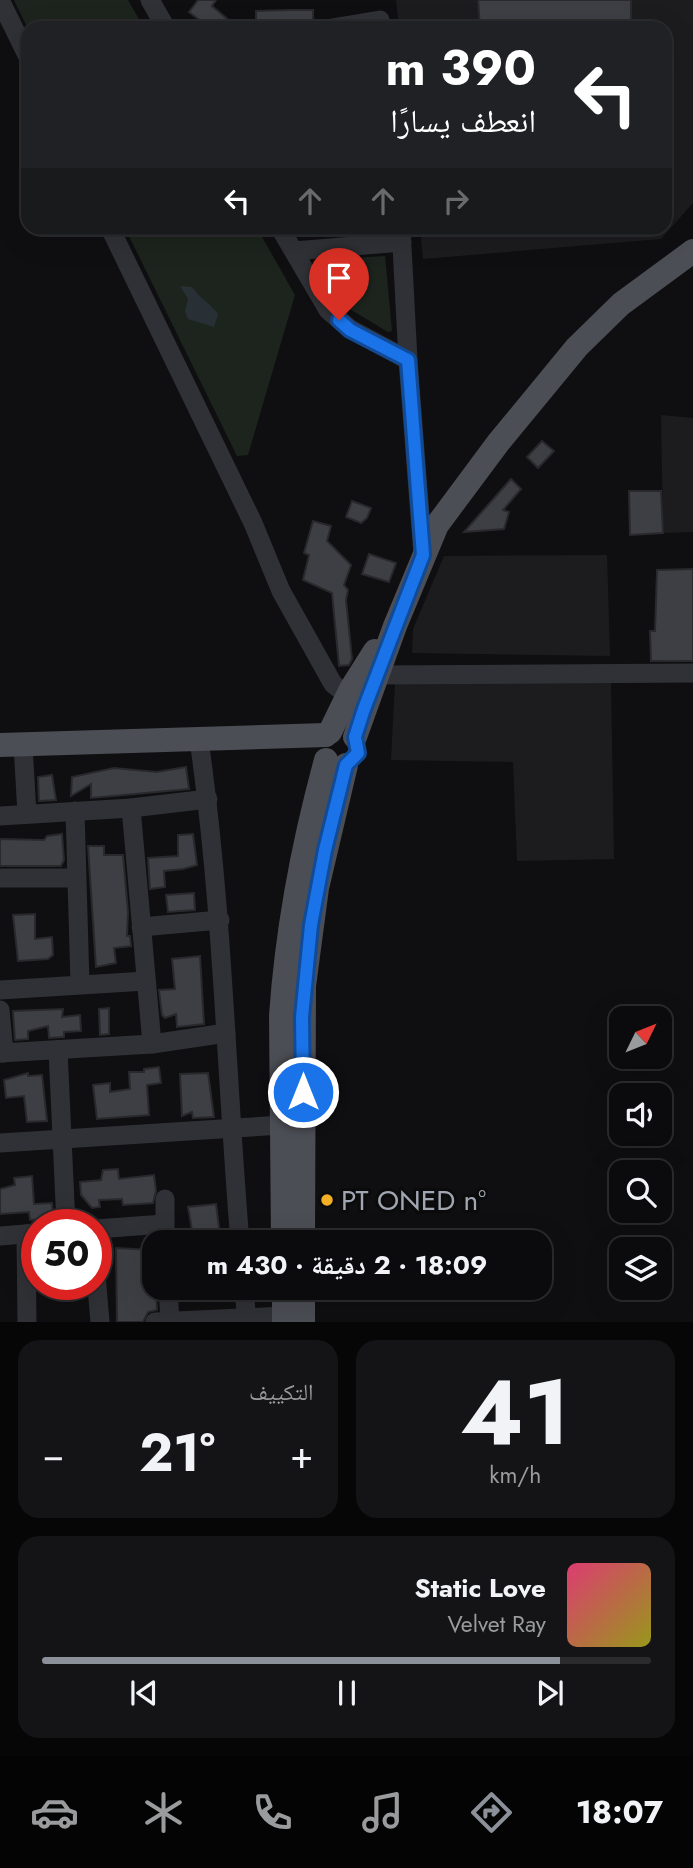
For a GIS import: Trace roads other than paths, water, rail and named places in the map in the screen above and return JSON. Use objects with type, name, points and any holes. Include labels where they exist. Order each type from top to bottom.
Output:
[{"type":"main road","points":[[12,745],[226,739],[303,751],[358,753],[355,737],[376,675],[437,525],[577,347],[621,304],[693,251]]},
{"type":"main road","points":[[283,1230],[281,1016],[298,879],[347,695],[395,626]]},
{"type":"main road","points":[[303,1230],[304,986],[331,750]]},
{"type":"main road","points":[[286,1300],[290,1320]]},
{"type":"main road","points":[[290,1320],[298,1300]]},
{"type":"street","points":[[0,0],[21,43]]},
{"type":"street","points":[[150,0],[162,21]]},
{"type":"street","points":[[379,0],[381,21]]},
{"type":"street","points":[[113,235],[253,523],[281,591],[333,684],[347,695]]},
{"type":"street","points":[[284,235],[328,310],[350,330],[408,360]]},
{"type":"street","points":[[294,251],[395,235]]},
{"type":"street","points":[[401,235],[423,555]]},
{"type":"street","points":[[376,675],[693,673]]},
{"type":"street","points":[[199,740],[208,799],[220,920],[239,1230]]},
{"type":"street","points":[[12,745],[27,814]]},
{"type":"street","points":[[0,816],[131,808],[208,799]]},
{"type":"street","points":[[131,808],[152,1044]]},
{"type":"street","points":[[75,811],[80,984]]},
{"type":"street","points":[[0,878],[75,878]]},
{"type":"street","points":[[141,928],[220,920]]},
{"type":"street","points":[[0,990],[146,981]]},
{"type":"street","points":[[0,1010],[2,1053],[152,1044],[226,1033]]},
{"type":"street","points":[[58,1050],[66,1209]]},
{"type":"street","points":[[0,1143],[282,1125]]},
{"type":"street","points":[[164,1199],[164,1230]]},
{"type":"street","points":[[112,1230],[142,1232]]},
{"type":"street","points":[[0,1236],[21,1235]]},
{"type":"street","points":[[27,1322],[28,1300]]},
{"type":"street","points":[[98,1300],[100,1322]]},
{"type":"street","points":[[169,1300],[170,1321]]},
{"type":"street","points":[[245,1300],[247,1320]]},
{"type":"street","points":[[155,1322],[290,1320]]},
{"type":"place","name":"PT ONED n°","points":[[327,1200]]}]
